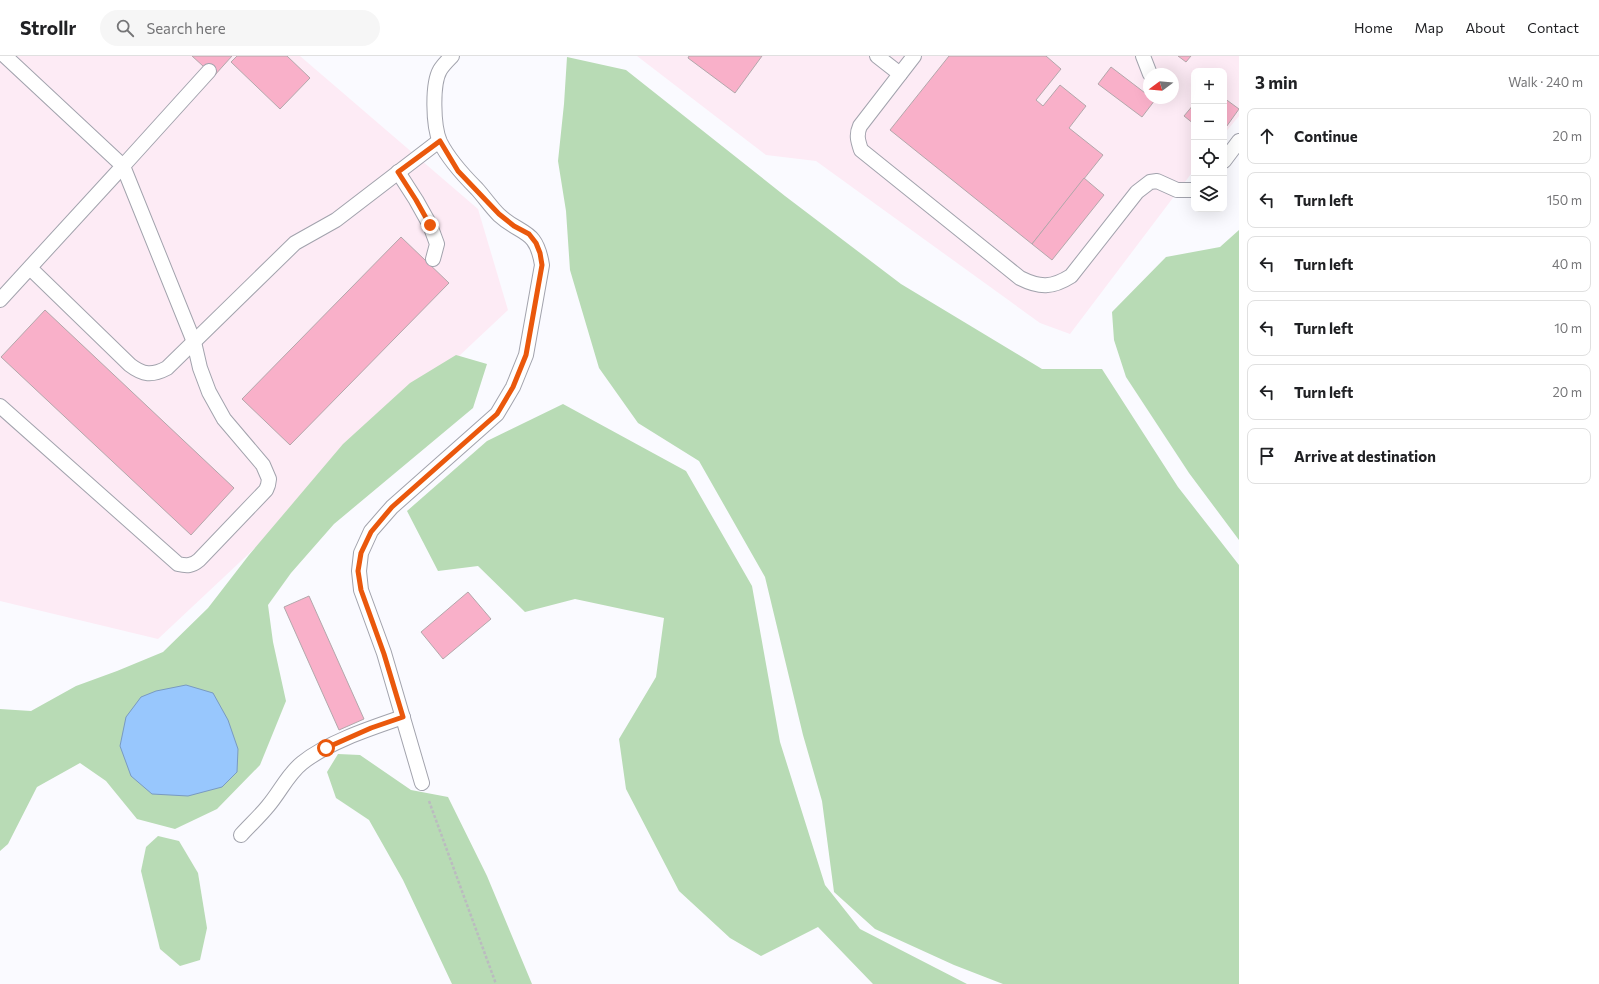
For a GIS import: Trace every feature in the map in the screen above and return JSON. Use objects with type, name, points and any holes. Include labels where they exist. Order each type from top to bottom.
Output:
[{"type":"lane","points":[[0,406],[171,560],[178,564],[185,566],[193,565],[266,490],[268,485],[269,479],[263,465],[224,420],[209,392],[200,368],[194,342],[123,166],[5,56]]},
{"type":"lane","points":[[422,783],[384,654],[361,590],[358,571],[361,553],[371,532],[392,507],[497,414],[513,387],[526,355],[542,265],[540,253],[536,243],[529,234],[514,226],[499,214],[458,171],[440,141],[435,118],[434,94],[440,70],[452,56]]},
{"type":"lane","points":[[877,56],[900,74]]},
{"type":"lane","points":[[914,56],[860,126],[857,133],[861,150],[1020,278],[1033,284],[1045,286],[1056,284],[1071,276],[1136,192],[1150,182],[1157,182],[1178,190],[1191,190]]},
{"type":"lane","points":[[1143,56],[1148,68]]},
{"type":"lane","points":[[0,300],[208,71]]},
{"type":"lane","points":[[30,268],[130,365],[139,372],[147,374],[155,373],[167,368],[295,243],[336,220],[440,141]]},
{"type":"lane","points":[[1227,157],[1239,141]]},
{"type":"lane","points":[[398,172],[430,225],[437,244],[434,259]]},
{"type":"lane","points":[[241,835],[268,806],[287,779],[302,763],[326,748],[371,728],[403,717]]},
{"type":"path","points":[[422,783],[496,984]]},
{"type":"shaded area","points":[[0,56],[300,56],[478,209],[508,310],[158,639],[0,601]]},
{"type":"shaded area","points":[[637,56],[1239,56],[1239,116],[1227,130],[1227,68],[1191,68],[1191,174],[1070,334],[1040,323],[816,161],[766,155]]},
{"type":"green space","points":[[567,57],[626,70],[785,196],[901,284],[1042,369],[1102,369],[1178,487],[1239,565],[1239,984],[1003,984],[954,965],[875,929],[834,892],[822,801],[803,735],[765,577],[699,461],[638,423],[599,368],[570,270],[566,211],[558,161]]},
{"type":"green space","points":[[1239,230],[1239,540],[1189,473],[1126,377],[1114,340],[1112,312],[1166,257],[1220,247]]},
{"type":"green space","points":[[456,355],[487,364],[473,408],[334,524],[291,573],[268,605],[273,642],[286,701],[260,765],[217,809],[175,829],[137,819],[106,781],[80,763],[37,787],[8,844],[0,851],[0,709],[31,711],[76,686],[163,652],[208,608],[249,555],[343,444],[410,383]]},
{"type":"green space","points":[[563,404],[686,471],[752,586],[780,742],[825,885],[860,929],[967,984],[873,984],[818,927],[761,956],[730,938],[679,891],[626,789],[619,739],[656,677],[664,618],[575,599],[525,612],[478,566],[438,571],[407,511],[487,441]]},
{"type":"green space","points":[[338,754],[360,755],[411,790],[448,797],[487,876],[532,984],[452,984],[403,880],[369,820],[336,798],[327,772]]},
{"type":"green space","points":[[158,836],[179,841],[198,873],[207,928],[200,960],[180,966],[160,949],[141,871],[146,847]]},
{"type":"water","points":[[186,685],[213,693],[228,720],[238,749],[237,772],[222,787],[188,796],[152,794],[131,776],[120,746],[126,717],[141,697],[156,691]]},
{"type":"building","points":[[192,56],[232,56],[214,76]]},
{"type":"building","points":[[237,56],[287,56],[310,78],[280,109],[231,62]]},
{"type":"building","points":[[689,56],[762,56],[735,93],[688,58]]},
{"type":"building","points":[[949,56],[1046,56],[1061,69],[1036,100],[1043,106],[1060,85],[1086,106],[1069,128],[1103,155],[1032,244],[890,130]]},
{"type":"building","points":[[1178,56],[1191,56],[1186,62]]},
{"type":"building","points":[[1111,67],[1143,91],[1143,104],[1152,104],[1142,117],[1098,84]]},
{"type":"building","points":[[1227,100],[1239,109],[1227,126]]},
{"type":"building","points":[[1191,108],[1191,122],[1184,116]]},
{"type":"building","points":[[1084,178],[1104,195],[1052,260],[1032,244]]},
{"type":"building","points":[[401,237],[449,283],[290,445],[242,399]]},
{"type":"building","points":[[45,310],[234,488],[191,535],[1,357]]},
{"type":"building","points":[[468,592],[491,619],[443,659],[421,632]]},
{"type":"building","points":[[309,596],[364,719],[339,730],[284,607]]},
{"type":"route","points":[[326,748],[371,728],[403,717],[384,654],[361,590],[358,571],[361,553],[371,532],[392,507],[497,414],[513,387],[526,355],[542,265],[540,253],[536,243],[529,234],[514,226],[499,214],[458,171],[440,141],[398,172],[430,225]]}]
